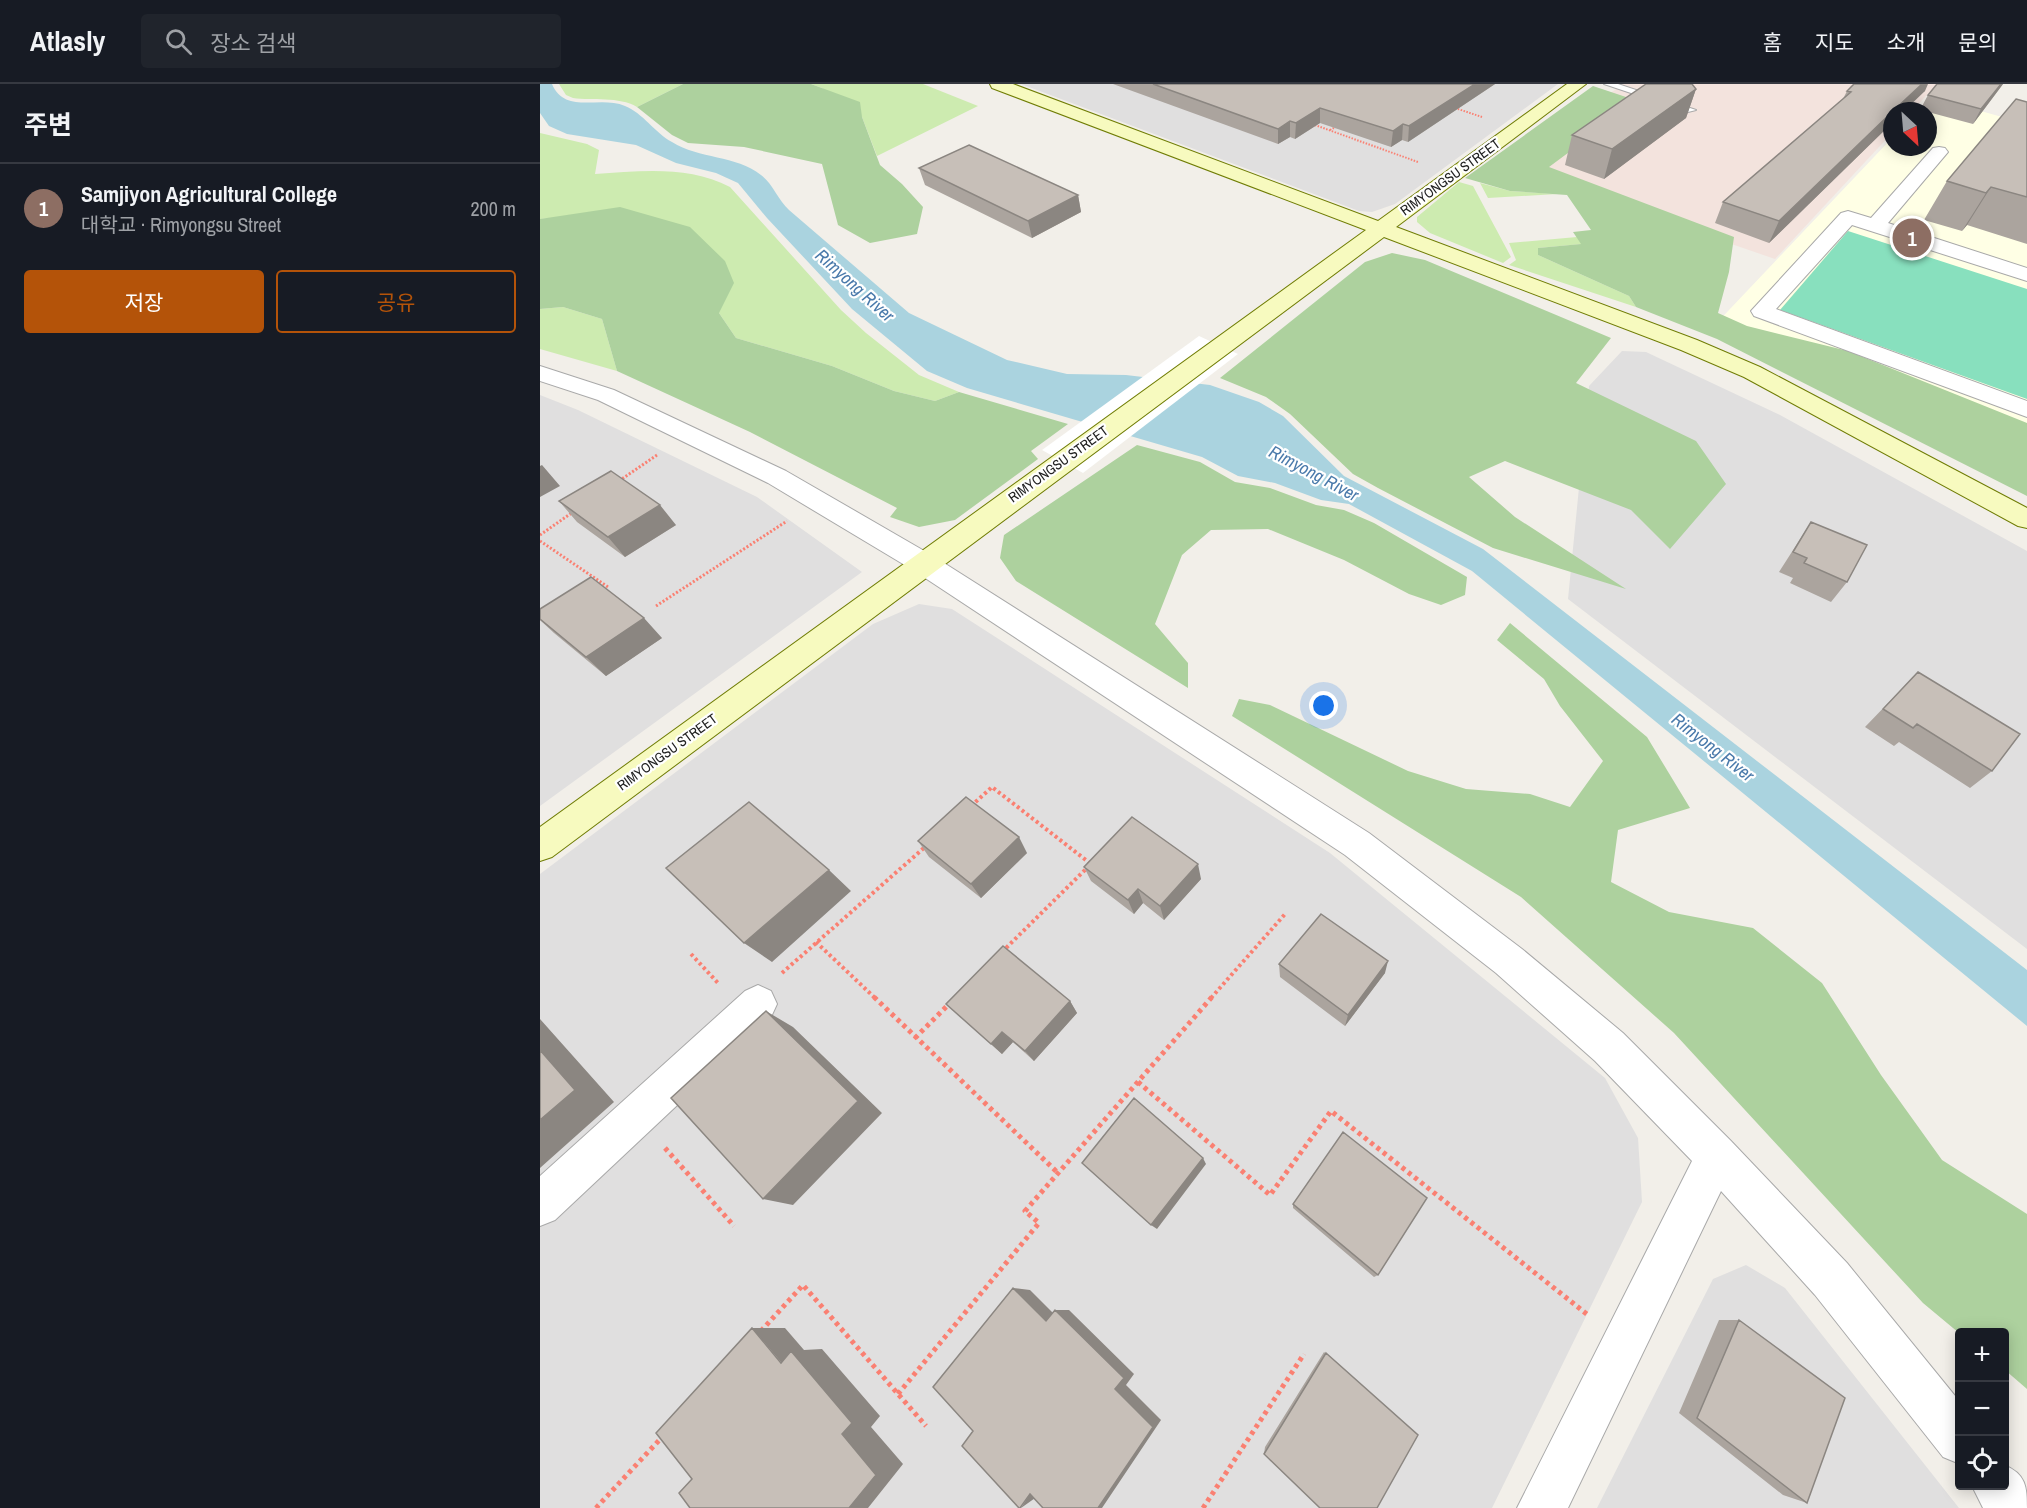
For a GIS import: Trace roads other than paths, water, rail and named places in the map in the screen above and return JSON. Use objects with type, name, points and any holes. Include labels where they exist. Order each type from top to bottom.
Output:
[{"type":"street","points":[[998,84],[1689,345],[1752,372],[2027,519]]},
{"type":"street","name":"RIMYONGSU STREET","points":[[540,846],[1219,345],[1578,84]]},
{"type":"street","points":[[1875,226],[1939,152]]},
{"type":"street","points":[[2027,275],[1848,217],[1762,311],[2027,409]]},
{"type":"street","points":[[540,374],[606,395],[777,477],[817,500],[923,563],[1357,844],[1509,961],[1609,1047],[1716,1156],[1831,1279],[1956,1436]]},
{"type":"street","points":[[540,1205],[758,1004]]},
{"type":"street","points":[[1542,1508],[1716,1156]]},
{"type":"street","points":[[2000,1490],[2014,1508]]},
{"type":"lane","points":[[1609,84],[1691,110]]},
{"type":"water","name":"Rimyong River","points":[[540,84],[552,84],[565,99],[574,102],[605,102],[625,106],[638,113],[666,138],[683,147],[751,169],[765,179],[789,210],[909,313],[1007,360],[1067,374],[1126,375],[1210,385],[1259,402],[1283,416],[1344,476],[1483,549],[2027,970],[2027,1026],[1472,571],[1349,504],[1321,500],[1275,483],[1238,476],[1202,457],[967,388],[927,371],[852,309],[767,218],[738,183],[716,173],[676,163],[636,145],[567,134],[549,126],[540,113]]},
{"type":"place","name":"Samjiyon Agricultural College","points":[[1912,238]]}]
